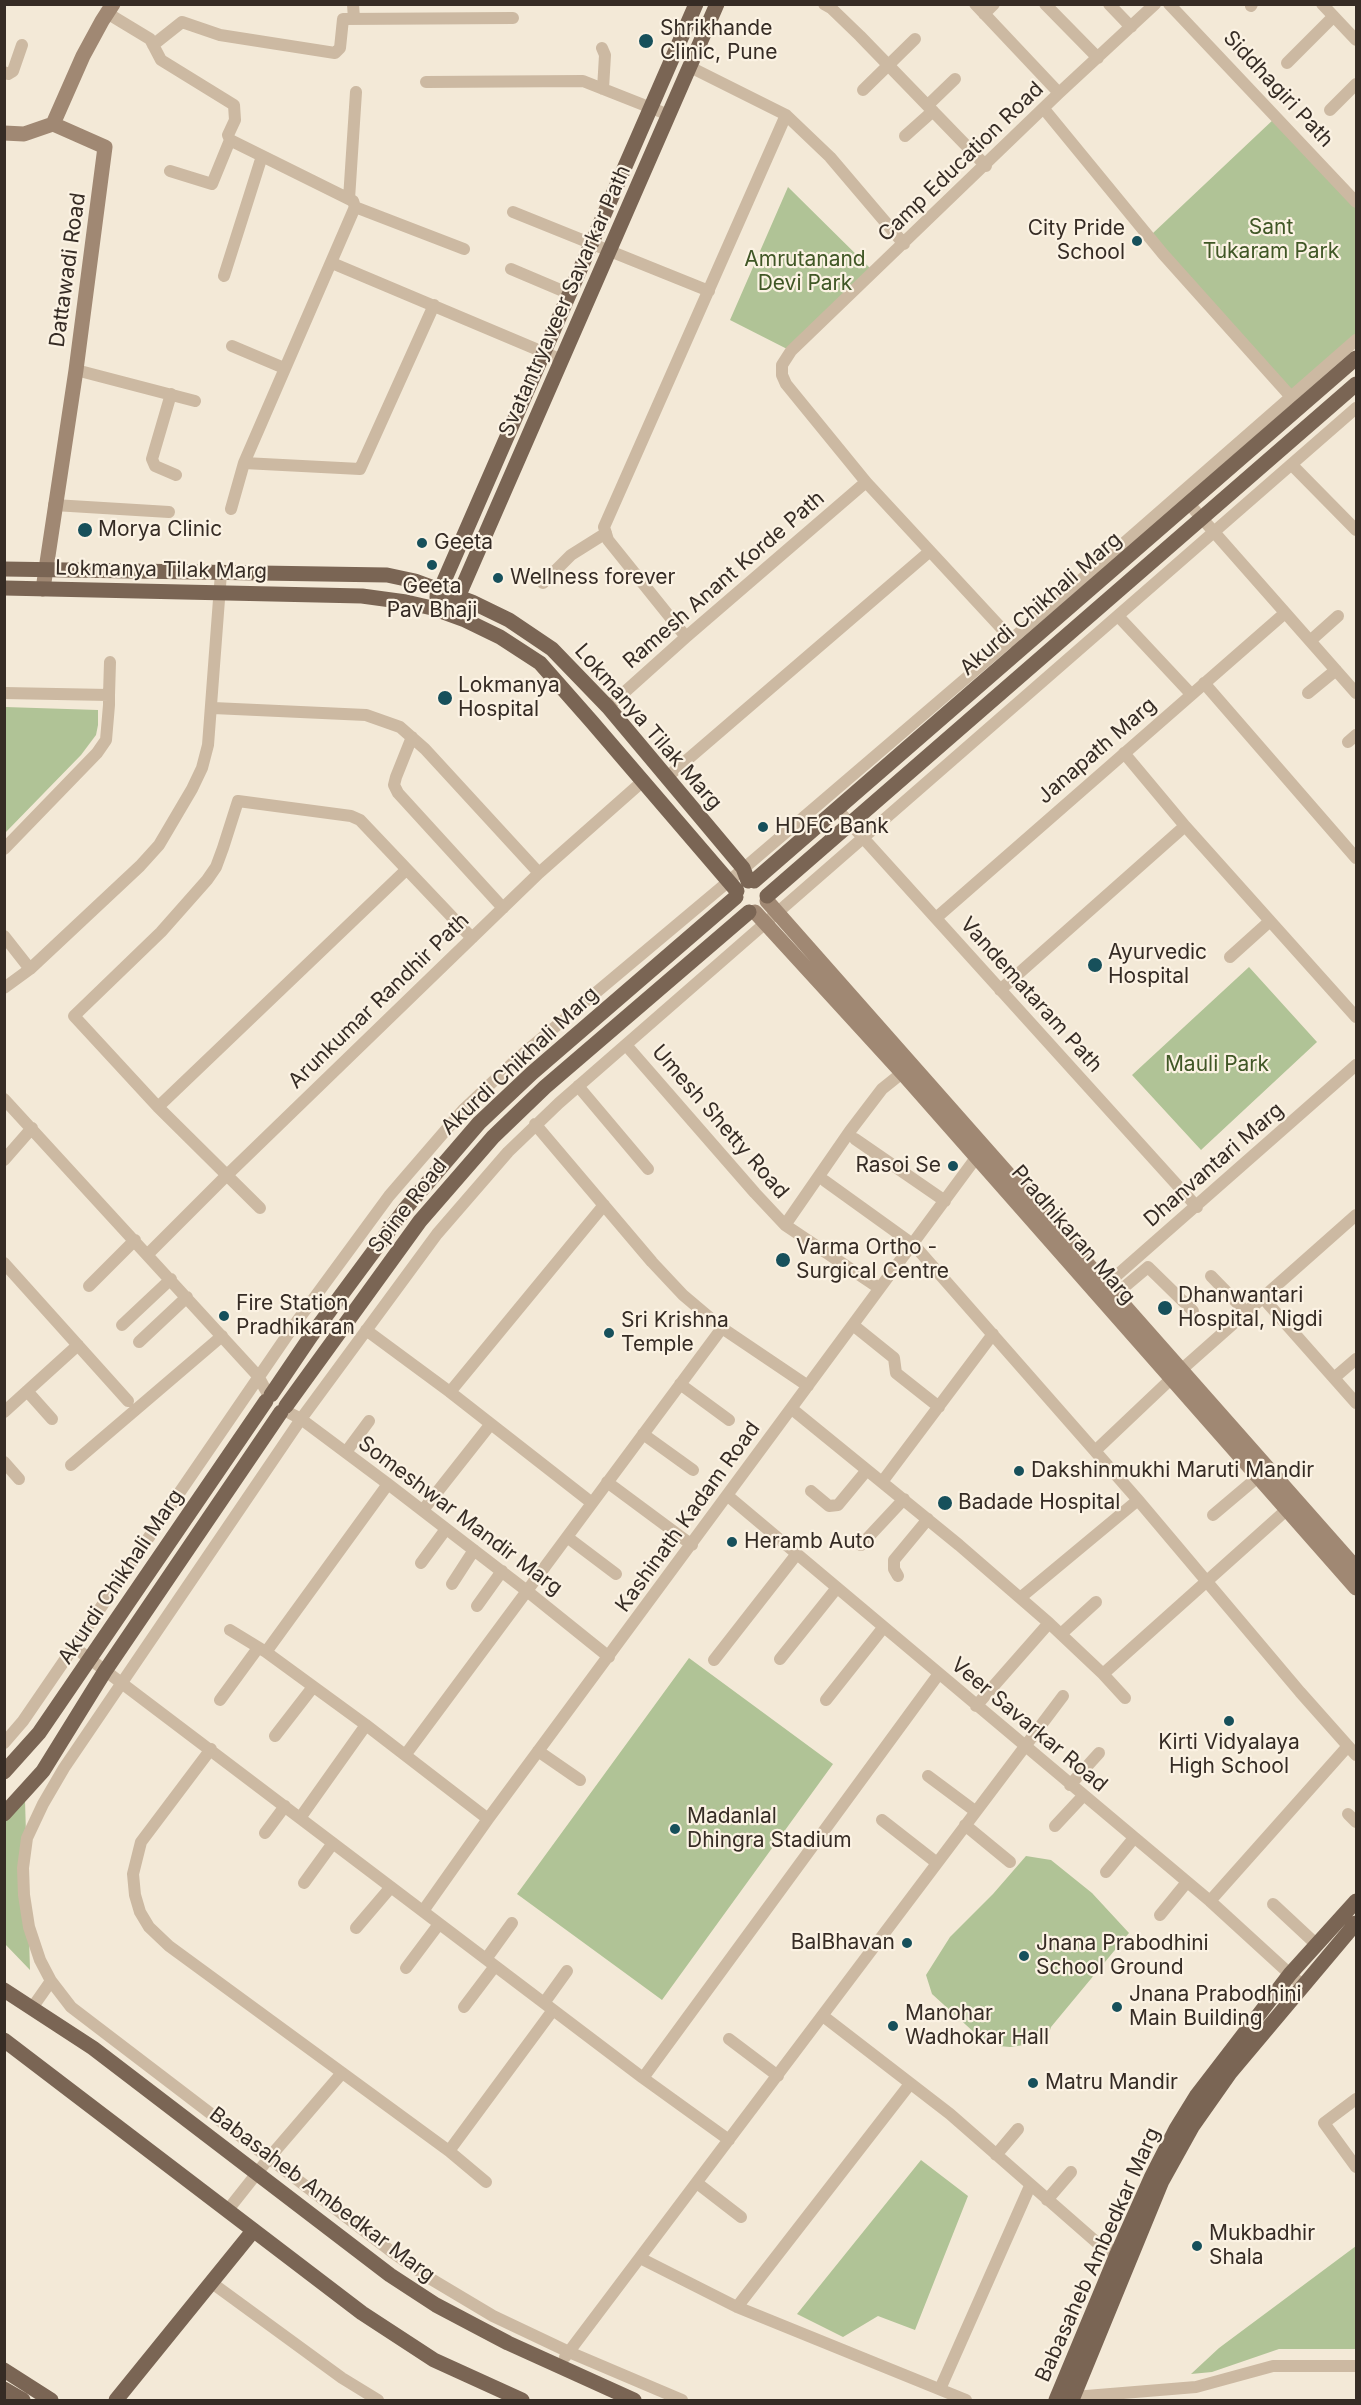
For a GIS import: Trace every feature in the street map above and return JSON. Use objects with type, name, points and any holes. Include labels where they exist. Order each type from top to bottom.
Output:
[{"type":"main road","name":"Svatantryaveer Savarkar Path","points":[[432,608],[696,4]]},
{"type":"main road","name":"Svatantryaveer Savarkar Path","points":[[451,615],[717,4]]},
{"type":"main road","name":"Akurdi Chikhali Marg","points":[[4,1772],[39,1733],[311,1336],[405,1209],[479,1123],[741,883],[837,809],[1016,644],[1184,499],[1356,358]]},
{"type":"main road","name":"Akurdi Chikhali Marg","points":[[764,909],[850,824],[1356,384]]},
{"type":"main road","name":"Lokmanya Tilak Marg","points":[[4,569],[221,573],[342,572],[387,575],[415,581],[458,597],[509,620],[552,649],[608,707],[666,778],[741,883]]},
{"type":"main road","name":"Lokmanya Tilak Marg","points":[[4,588],[362,596],[406,602],[451,615],[500,637],[540,663],[643,781],[741,883]]},
{"type":"main road","points":[[741,883],[763,886],[764,909],[740,907],[741,883]]},
{"type":"main road","name":"Spine Road","points":[[284,1409],[420,1221],[493,1137],[545,1087],[764,909]]},
{"type":"main road","points":[[269,1397],[270,1411],[284,1409]]},
{"type":"main road","name":"Akurdi Chikhali Marg","points":[[4,1814],[43,1771],[105,1671],[284,1409]]},
{"type":"main road","name":"Babasaheb Ambedkar Marg","points":[[1065,2397],[1124,2255],[1151,2178],[1197,2095],[1290,1974],[1356,1901]]},
{"type":"main road","name":"Babasaheb Ambedkar Marg","points":[[1124,2255],[1192,2127],[1230,2073],[1356,1923]]},
{"type":"main road","name":"Babasaheb Ambedkar Marg","points":[[4,1990],[93,2048],[390,2275],[474,2326],[558,2367],[634,2400]]},
{"type":"main road","points":[[4,2040],[253,2231],[402,2340],[434,2360],[522,2400]]},
{"type":"main road","points":[[116,2400],[253,2231]]},
{"type":"main road","points":[[10,2373],[51,2400]]},
{"type":"main road","points":[[5,2389],[23,2400]]},
{"type":"street","points":[[353,4],[354,19]]},
{"type":"street","points":[[975,4],[1059,93]]},
{"type":"street","points":[[984,14],[994,4]]},
{"type":"street","points":[[1045,4],[1098,58]]},
{"type":"street","points":[[1109,4],[1131,27]]},
{"type":"street","name":"Camp Education Road","points":[[1016,644],[928,552],[866,482],[786,384],[782,375],[782,365],[787,356],[1059,93],[1155,4]]},
{"type":"street","name":"Siddhagiri Path","points":[[1169,4],[1355,198]]},
{"type":"street","points":[[1322,4],[1356,40]]},
{"type":"street","points":[[829,6],[986,165]]},
{"type":"street","points":[[4,133],[24,134],[53,124],[83,56],[110,9],[145,36],[161,60],[234,105],[236,120],[228,135],[230,140],[212,184],[170,171]]},
{"type":"street","points":[[1287,63],[1333,17]]},
{"type":"street","points":[[153,45],[182,22],[220,34],[335,53],[340,48],[341,21],[513,18]]},
{"type":"street","points":[[863,90],[915,39]]},
{"type":"street","points":[[4,72],[8,74],[14,71],[22,45]]},
{"type":"street","points":[[603,48],[605,55],[603,89]]},
{"type":"street","points":[[690,67],[786,115],[830,157],[904,244]]},
{"type":"street","points":[[905,136],[955,79]]},
{"type":"street","points":[[426,82],[583,81],[669,115]]},
{"type":"street","points":[[1330,110],[1356,84]]},
{"type":"street","points":[[231,509],[244,463],[332,263],[352,203],[356,92]]},
{"type":"street","points":[[1044,110],[1163,254],[1292,398]]},
{"type":"street","points":[[686,637],[608,540],[604,527],[786,115]]},
{"type":"street","name":"Dattawadi Road","points":[[43,589],[76,370],[105,147],[53,124]]},
{"type":"street","points":[[230,140],[352,203],[464,249]]},
{"type":"street","points":[[224,276],[262,156]]},
{"type":"street","points":[[513,212],[709,291]]},
{"type":"street","points":[[332,263],[562,360]]},
{"type":"street","points":[[511,269],[570,294]]},
{"type":"street","points":[[244,463],[360,469],[435,305]]},
{"type":"street","points":[[1354,684],[1336,670],[1184,499],[1356,340]]},
{"type":"street","points":[[232,346],[284,368]]},
{"type":"street","points":[[76,370],[195,401]]},
{"type":"street","points":[[171,394],[152,459],[155,466],[176,475]]},
{"type":"street","name":"Babasaheb Ambedkar Marg","points":[[682,2400],[569,2352],[493,2316],[431,2279],[392,2252],[71,2007],[51,1981],[40,1960],[29,1927],[23,1868],[27,1838],[64,1768],[301,1419],[437,1234],[477,1186],[535,1124],[626,1045],[764,909],[863,839],[1356,408]]},
{"type":"street","points":[[1292,465],[1356,531]]},
{"type":"street","name":"Ramesh Anant Korde Path","points":[[608,707],[866,482]]},
{"type":"street","points":[[54,505],[169,512]]},
{"type":"street","points":[[543,583],[571,555],[606,533]]},
{"type":"street","points":[[666,778],[928,552]]},
{"type":"street","points":[[4,988],[30,969],[117,889],[159,845],[202,768],[213,708],[221,573]]},
{"type":"street","name":"Janapath Marg","points":[[936,918],[1285,613]]},
{"type":"street","points":[[1118,616],[1191,694]]},
{"type":"street","points":[[1310,641],[1338,616]]},
{"type":"street","points":[[4,1743],[23,1721],[258,1376],[389,1196],[464,1109],[518,1058],[741,883],[1016,644]]},
{"type":"street","points":[[4,849],[97,753],[106,740],[110,662]]},
{"type":"street","points":[[1308,693],[1336,670]]},
{"type":"street","points":[[1204,683],[1356,858]]},
{"type":"street","points":[[4,693],[109,695]]},
{"type":"street","points":[[213,708],[366,715],[400,726],[425,749],[539,873]]},
{"type":"street","points":[[412,737],[396,777],[394,785],[398,793],[503,908]]},
{"type":"street","points":[[1124,753],[1185,826],[1356,1017]]},
{"type":"street","name":"Arunkumar Randhir Path","points":[[148,1254],[539,873],[643,781]]},
{"type":"street","points":[[260,1208],[159,1107],[74,1016],[161,932],[207,880],[216,867],[238,801],[351,816],[369,828],[405,870],[472,938]]},
{"type":"street","name":"Vandemataram Path","points":[[837,809],[1197,1207]]},
{"type":"street","points":[[1000,990],[1185,826]]},
{"type":"street","points":[[159,1107],[405,870]]},
{"type":"street","name":"Pradhikaran Marg","points":[[764,909],[902,1073],[981,1151]]},
{"type":"street","name":"Pradhikaran Marg","points":[[764,909],[1107,1291],[1292,1505],[1356,1588]]},
{"type":"street","points":[[1230,957],[1270,921]]},
{"type":"street","points":[[4,936],[30,969]]},
{"type":"street","name":"Umesh Shetty Road","points":[[626,1045],[754,1193],[785,1225],[879,1288]]},
{"type":"street","name":"Dhanvantari Marg","points":[[1107,1291],[1356,1065]]},
{"type":"street","name":"Umesh Shetty Road","points":[[785,1225],[849,1131],[882,1089],[902,1073]]},
{"type":"street","points":[[578,1086],[648,1169]]},
{"type":"street","points":[[4,1099],[258,1376],[269,1397]]},
{"type":"street","points":[[535,1124],[675,1287],[722,1328],[808,1386]]},
{"type":"street","points":[[4,1160],[32,1128]]},
{"type":"street","points":[[855,1139],[945,1201]]},
{"type":"street","name":"Kashinath Kadam Road","points":[[423,1911],[488,1819],[692,1545],[879,1288],[914,1245],[981,1151]]},
{"type":"street","points":[[825,1181],[914,1245],[1138,1500],[1299,1692],[1352,1751],[1210,1901]]},
{"type":"street","points":[[450,1392],[604,1205]]},
{"type":"street","points":[[1095,1451],[1177,1374],[1356,1215]]},
{"type":"street","points":[[89,1286],[135,1240]]},
{"type":"street","points":[[4,1263],[128,1401]]},
{"type":"street","points":[[1107,1291],[1148,1267],[1193,1311]]},
{"type":"street","points":[[1211,1276],[1246,1313]]},
{"type":"street","points":[[123,1325],[171,1279]]},
{"type":"street","points":[[139,1342],[187,1297]]},
{"type":"street","points":[[1263,1298],[1356,1403]]},
{"type":"street","points":[[853,1325],[894,1358],[896,1373],[939,1407]]},
{"type":"street","points":[[406,1754],[722,1328]]},
{"type":"street","points":[[366,1330],[450,1392],[592,1503]]},
{"type":"street","points":[[882,1482],[993,1334]]},
{"type":"street","points":[[71,1465],[222,1336]]},
{"type":"street","points":[[4,1412],[78,1345]]},
{"type":"street","points":[[1334,1378],[1356,1359]]},
{"type":"street","name":"Pradhikaran Marg","points":[[1177,1374],[1258,1477],[1292,1505],[1356,1568]]},
{"type":"street","points":[[680,1384],[729,1420]]},
{"type":"street","points":[[27,1391],[52,1419]]},
{"type":"street","name":"Someshwar Mandir Marg","points":[[284,1409],[301,1419],[423,1510],[609,1657]]},
{"type":"street","points":[[792,1409],[1049,1623],[1125,1698]]},
{"type":"street","points":[[346,1452],[369,1420]]},
{"type":"street","points":[[423,1510],[490,1425]]},
{"type":"street","points":[[643,1434],[693,1470]]},
{"type":"street","points":[[4,1462],[19,1479]]},
{"type":"street","points":[[811,1491],[830,1506],[838,1505],[867,1470]]},
{"type":"street","points":[[1214,1515],[1258,1477]]},
{"type":"street","points":[[607,1482],[692,1545]]},
{"type":"street","points":[[220,1700],[262,1650],[388,1484]]},
{"type":"street","name":"Veer Savarkar Road","points":[[728,1496],[976,1707],[1210,1901],[1303,1986]]},
{"type":"street","points":[[861,1545],[904,1500]]},
{"type":"street","points":[[1020,1598],[1138,1500]]},
{"type":"street","points":[[1103,1674],[1292,1505]]},
{"type":"street","points":[[898,1576],[894,1569],[894,1560],[928,1520]]},
{"type":"street","points":[[420,1563],[446,1528]]},
{"type":"street","points":[[567,1537],[616,1574]]},
{"type":"street","points":[[452,1584],[474,1550]]},
{"type":"street","points":[[714,1660],[796,1555]]},
{"type":"street","points":[[477,1606],[502,1571]]},
{"type":"street","points":[[780,1659],[836,1588]]},
{"type":"street","points":[[1061,1634],[1096,1602]]},
{"type":"street","points":[[976,1707],[1049,1623]]},
{"type":"street","points":[[826,1700],[883,1628]]},
{"type":"street","points":[[230,1630],[262,1650],[406,1754],[488,1819]]},
{"type":"street","points":[[74,1647],[548,2007],[729,2140]]},
{"type":"street","points":[[643,2078],[938,1675]]},
{"type":"street","points":[[275,1736],[313,1687]]},
{"type":"street","points":[[558,2367],[1062,1696]]},
{"type":"street","points":[[300,1818],[366,1725]]},
{"type":"street","points":[[211,1749],[141,1842],[133,1875],[140,1912],[149,1927],[169,1946],[448,2151],[486,2182]]},
{"type":"street","points":[[538,1751],[580,1780]]},
{"type":"street","points":[[1070,1785],[1099,1753]]},
{"type":"street","points":[[928,1776],[975,1811]]},
{"type":"street","points":[[1055,1826],[1083,1796]]},
{"type":"street","points":[[265,1833],[285,1806]]},
{"type":"street","points":[[882,1820],[937,1863]]},
{"type":"street","points":[[965,1825],[1010,1862]]},
{"type":"street","points":[[1106,1872],[1134,1838]]},
{"type":"street","points":[[304,1883],[333,1843]]},
{"type":"street","points":[[1160,1915],[1187,1882]]},
{"type":"street","points":[[357,1928],[391,1887]]},
{"type":"street","points":[[1273,1904],[1317,1945]]},
{"type":"street","points":[[464,2007],[512,1923]]},
{"type":"street","points":[[406,1968],[439,1924]]},
{"type":"street","points":[[448,2151],[548,2007],[567,1971]]},
{"type":"street","points":[[32,2008],[51,1981]]},
{"type":"street","points":[[823,2016],[950,2114],[1102,2247],[1124,2255]]},
{"type":"street","points":[[729,2039],[778,2076]]},
{"type":"street","points":[[228,2211],[269,2158],[342,2073]]},
{"type":"street","points":[[737,2307],[910,2084]]},
{"type":"street","points":[[1356,2099],[1324,2123],[1356,2167]]},
{"type":"street","points":[[996,2155],[1018,2129]]},
{"type":"street","points":[[1047,2200],[1071,2172]]},
{"type":"street","points":[[696,2183],[741,2217]]},
{"type":"street","points":[[940,2389],[1030,2186]]},
{"type":"street","points":[[640,2258],[737,2307],[966,2400]]},
{"type":"street","points":[[212,2283],[342,2378],[378,2400]]},
{"type":"street","points":[[1065,2397],[1197,2387],[1273,2366],[1356,2366]]},
{"type":"street","points":[[5,2389],[10,2373]]},
{"type":"green space","name":"Sant Tukaram Park","points":[[1275,118],[1356,205],[1356,340],[1292,398],[1152,234]]},
{"type":"green space","name":"Amrutanand Devi Park","points":[[788,187],[874,272],[791,351],[730,320]]},
{"type":"green space","points":[[5,707],[98,710],[98,725],[96,735],[81,755],[5,833]]},
{"type":"green space","name":"Mauli Park","points":[[1249,967],[1317,1042],[1201,1150],[1132,1075]]},
{"type":"green space","name":"Madanlal Dhingra Stadium","points":[[689,1658],[833,1764],[662,2000],[517,1894]]},
{"type":"green space","points":[[25,1800],[30,1970],[5,1944],[5,1821]]},
{"type":"green space","name":"Jnana Prabodhini School Ground","points":[[1026,1856],[1051,1860],[1092,1893],[1129,1933],[1051,2027],[1046,2042],[1010,2047],[988,2045],[932,1994],[926,1975],[950,1937],[993,1894]]},
{"type":"green space","points":[[921,2160],[968,2196],[915,2330],[878,2316],[843,2337],[797,2314]]},
{"type":"green space","points":[[1356,2246],[1356,2349],[1279,2349],[1212,2372],[1191,2374],[1219,2348]]},
{"type":"place","name":"Shrikhande Clinic, Pune","points":[[646,41]]},
{"type":"place","name":"City Pride School","points":[[1137,241]]},
{"type":"place","name":"Morya Clinic","points":[[85,530]]},
{"type":"place","name":"Geeta","points":[[422,543]]},
{"type":"place","name":"Geeta Pav Bhaji","points":[[432,565]]},
{"type":"place","name":"Wellness forever","points":[[498,578]]},
{"type":"place","name":"Lokmanya Hospital","points":[[445,698]]},
{"type":"place","name":"HDFC Bank","points":[[763,827]]},
{"type":"place","name":"Ayurvedic Hospital","points":[[1095,965]]},
{"type":"place","name":"Rasoi Se","points":[[953,1166]]},
{"type":"place","name":"Varma Ortho - Surgical Centre","points":[[783,1260]]},
{"type":"place","name":"Dhanwantari Hospital, Nigdi","points":[[1165,1308]]},
{"type":"place","name":"Fire Station Pradhikaran","points":[[224,1316]]},
{"type":"place","name":"Sri Krishna Temple","points":[[609,1333]]},
{"type":"place","name":"Dakshinmukhi Maruti Mandir","points":[[1019,1471]]},
{"type":"place","name":"Badade Hospital","points":[[945,1503]]},
{"type":"place","name":"Heramb Auto","points":[[732,1542]]},
{"type":"place","name":"Kirti Vidyalaya High School","points":[[1229,1721]]},
{"type":"place","name":"Madanlal Dhingra Stadium","points":[[675,1829]]},
{"type":"place","name":"BalBhavan","points":[[907,1943]]},
{"type":"place","name":"Jnana Prabodhini School Ground","points":[[1024,1956]]},
{"type":"place","name":"Jnana Prabodhini Main Building","points":[[1117,2007]]},
{"type":"place","name":"Manohar Wadhokar Hall","points":[[893,2026]]},
{"type":"place","name":"Matru Mandir","points":[[1033,2083]]},
{"type":"place","name":"Mukbadhir Shala","points":[[1197,2246]]}]
